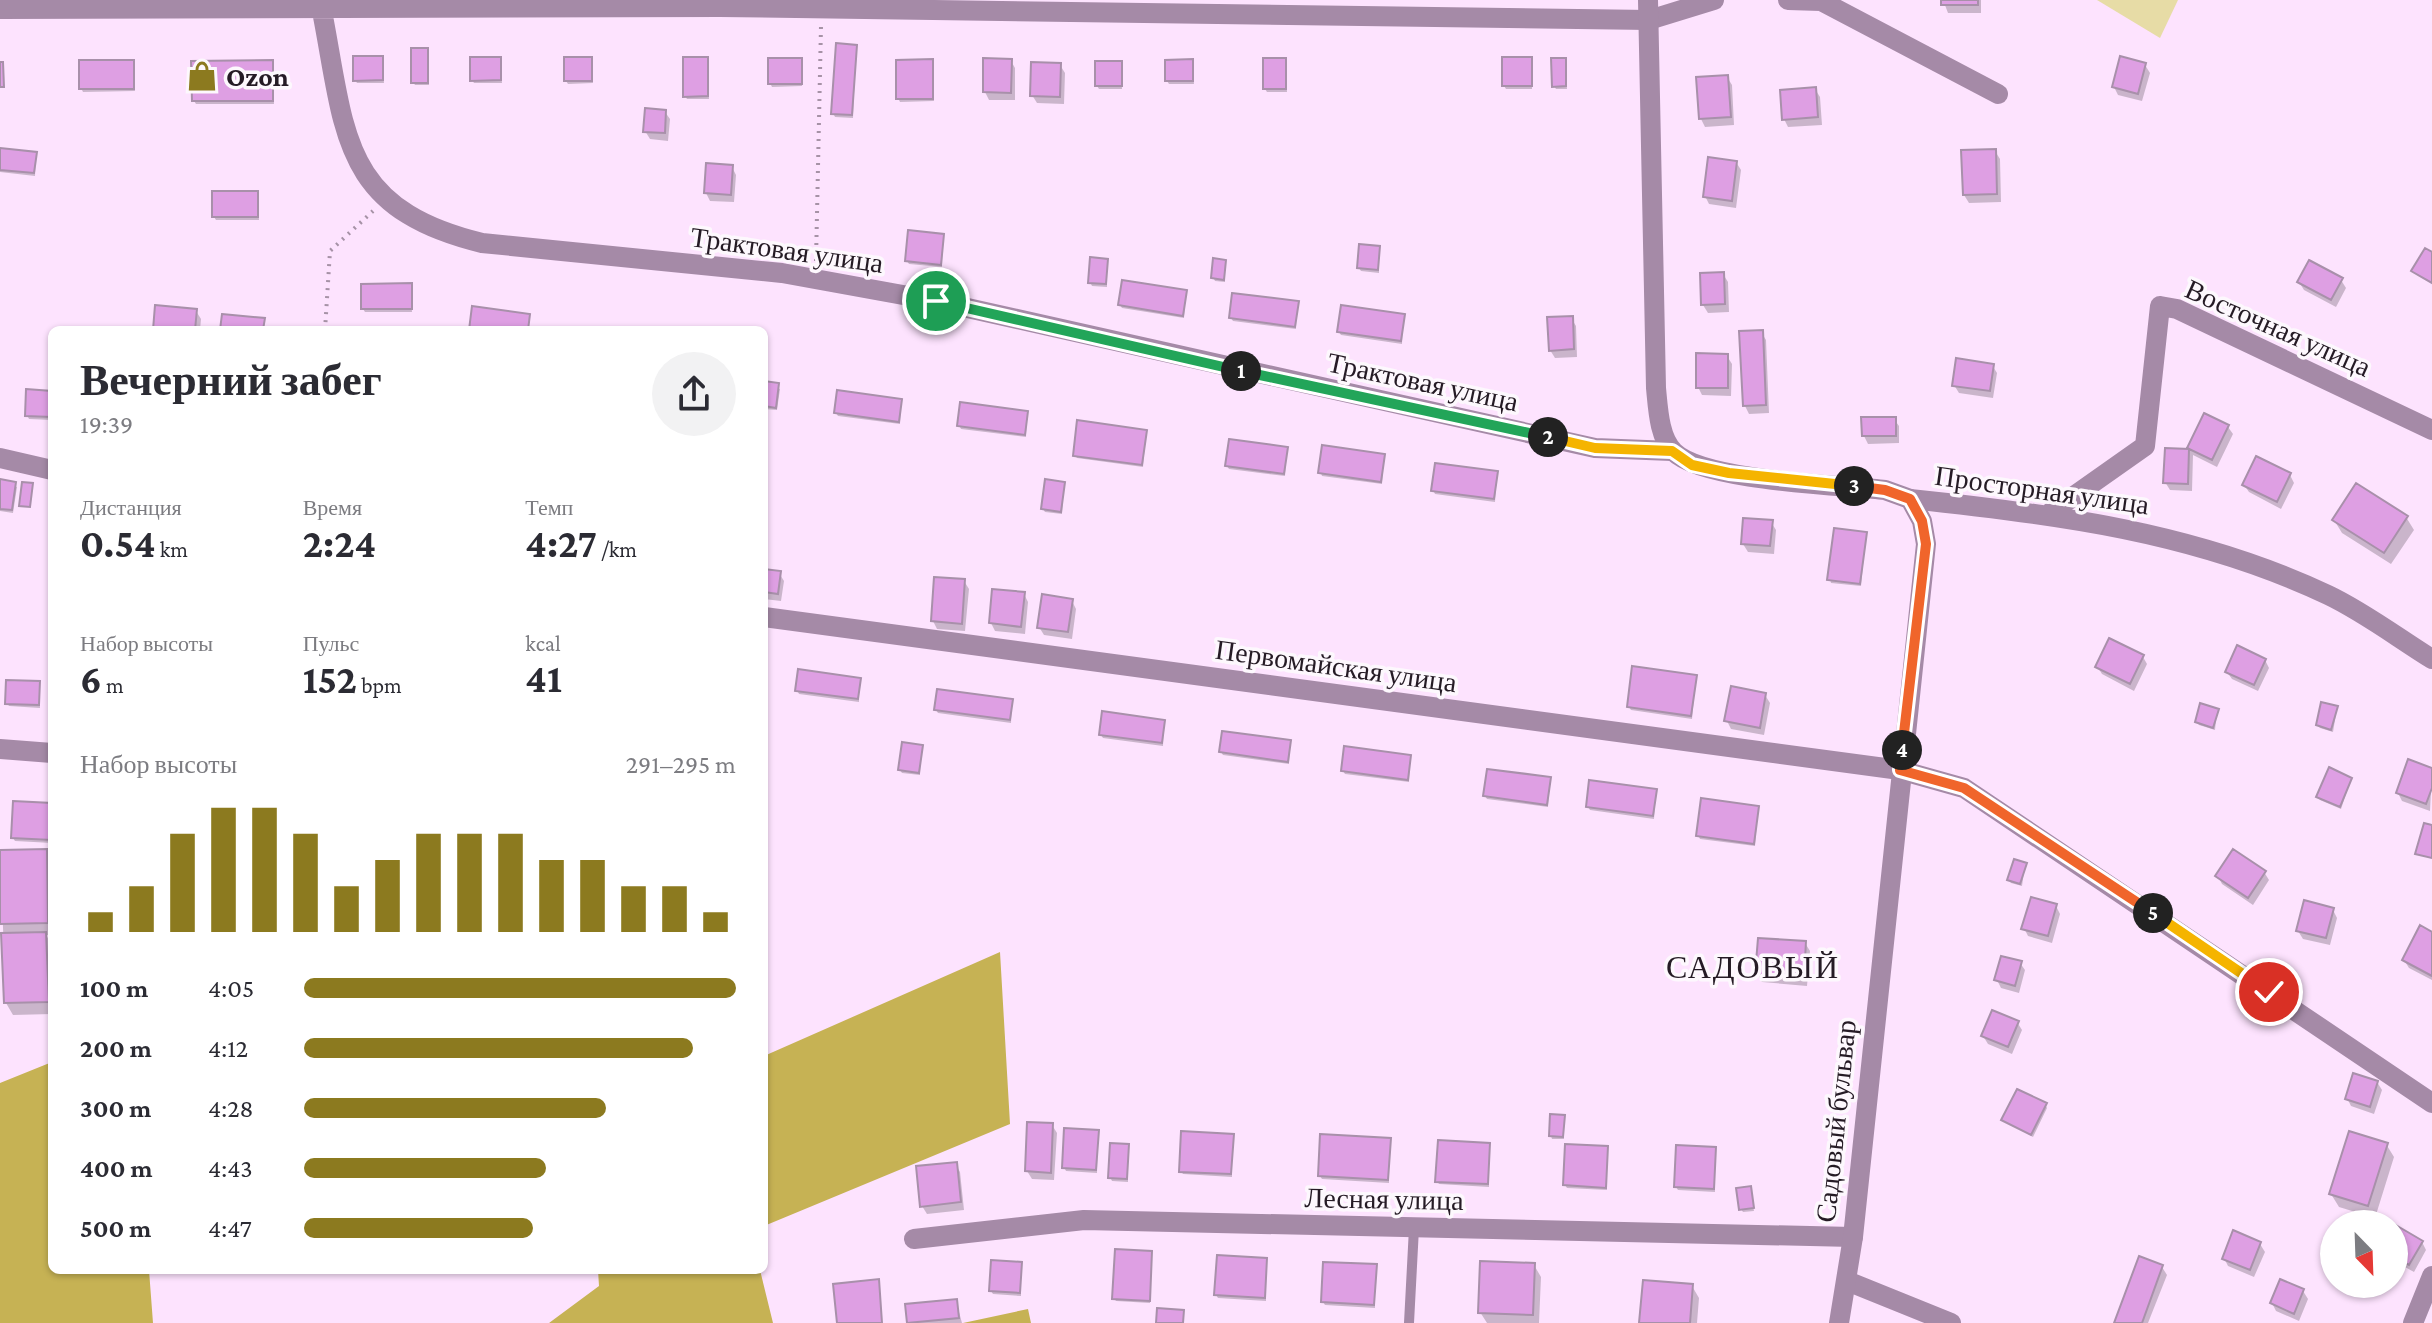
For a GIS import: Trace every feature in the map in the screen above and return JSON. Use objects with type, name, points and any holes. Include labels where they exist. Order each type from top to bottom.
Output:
[{"type":"street","points":[[0,9],[321,3],[1649,10],[1714,0]]},
{"type":"street","points":[[1788,0],[1821,1],[1998,94]]},
{"type":"street","name":"Трактовая улица","points":[[321,3],[351,150],[367,177],[386,199],[407,216],[441,233],[482,243],[816,279],[936,301],[1595,448],[1672,451]]},
{"type":"street","points":[[1649,10],[1656,388],[1659,420],[1672,451]]},
{"type":"street","name":"Восточная улица","points":[[2050,513],[2145,446],[2160,306],[2177,309],[2432,430]]},
{"type":"street","name":"Просторная улица","points":[[1672,451],[1692,465],[1729,473],[1885,490],[1910,499],[2050,513],[2144,530],[2239,559],[2330,596],[2432,659]]},
{"type":"street","points":[[0,458],[48,469]]},
{"type":"street","name":"Садовый бульвар","points":[[1839,1323],[1853,1237],[1926,544],[1922,521],[1910,499]]},
{"type":"street","name":"Первомайская улица","points":[[768,618],[1900,770],[1964,788],[2013,818],[2432,1103]]},
{"type":"street","points":[[0,749],[48,753]]},
{"type":"street","name":"Лесная улица","points":[[914,1239],[1084,1220],[1853,1237]]},
{"type":"street","points":[[2413,1323],[2432,1276]]},
{"type":"street","points":[[1847,1281],[1951,1323]]},
{"type":"lane","points":[[1409,1323],[1414,1228]]},
{"type":"path","points":[[816,279],[822,8]]},
{"type":"path","points":[[325,326],[330,251],[386,199]]},
{"type":"shaded area","points":[[2097,0],[2178,0],[2160,38]]},
{"type":"shaded area","points":[[1000,952],[1010,1124],[768,1224],[768,1054]]},
{"type":"shaded area","points":[[48,1064],[48,1274],[149,1274],[153,1323],[0,1323],[0,1083]]},
{"type":"shaded area","points":[[598,1274],[761,1274],[773,1323],[549,1323],[599,1286]]},
{"type":"shaded area","points":[[1028,1309],[1031,1323],[963,1323]]},
{"type":"building","points":[[1941,0],[1978,0],[1978,5],[1941,5]]},
{"type":"building","points":[[836,43],[857,45],[852,115],[831,114]]},
{"type":"building","points":[[411,48],[428,48],[428,83],[411,83]]},
{"type":"building","points":[[353,56],[383,56],[383,80],[353,81]]},
{"type":"building","points":[[2120,56],[2146,63],[2138,94],[2112,87]]},
{"type":"building","points":[[470,57],[501,57],[501,80],[470,81]]},
{"type":"building","points":[[564,57],[592,57],[592,81],[564,81]]},
{"type":"building","points":[[683,57],[708,57],[708,96],[683,97]]},
{"type":"building","points":[[1502,57],[1532,57],[1532,86],[1502,86]]},
{"type":"building","points":[[768,58],[802,58],[802,84],[768,84]]},
{"type":"building","points":[[983,58],[1012,59],[1011,93],[983,92]]},
{"type":"building","points":[[1263,58],[1286,58],[1286,89],[1263,89]]},
{"type":"building","points":[[1551,58],[1566,58],[1566,86],[1552,87]]},
{"type":"building","points":[[933,59],[933,99],[896,99],[896,60]]},
{"type":"building","points":[[1193,59],[1193,81],[1165,81],[1165,60]]},
{"type":"building","points":[[79,60],[134,60],[134,89],[79,89]]},
{"type":"building","points":[[273,60],[273,101],[192,101],[191,61]]},
{"type":"building","points":[[1095,61],[1122,61],[1122,86],[1095,86]]},
{"type":"building","points":[[0,62],[3,62],[4,87],[0,87]]},
{"type":"building","points":[[1031,62],[1061,63],[1060,97],[1030,96]]},
{"type":"building","points":[[1728,75],[1731,117],[1699,119],[1696,77]]},
{"type":"building","points":[[1816,87],[1818,117],[1782,120],[1780,90]]},
{"type":"building","points":[[645,108],[666,110],[665,133],[643,132]]},
{"type":"building","points":[[0,148],[37,152],[34,173],[0,170]]},
{"type":"building","points":[[1996,149],[1997,194],[1963,195],[1961,150]]},
{"type":"building","points":[[1708,157],[1737,161],[1732,201],[1703,197]]},
{"type":"building","points":[[706,163],[733,165],[731,195],[704,193]]},
{"type":"building","points":[[212,191],[258,191],[258,217],[212,217]]},
{"type":"building","points":[[908,230],[944,234],[941,265],[905,261]]},
{"type":"building","points":[[1359,244],[1380,246],[1378,270],[1357,268]]},
{"type":"building","points":[[2425,248],[2432,252],[2432,283],[2411,271]]},
{"type":"building","points":[[1090,257],[1108,259],[1106,284],[1088,283]]},
{"type":"building","points":[[1213,258],[1226,260],[1224,280],[1211,278]]},
{"type":"building","points":[[2309,260],[2343,278],[2331,300],[2297,282]]},
{"type":"building","points":[[1724,272],[1725,304],[1701,305],[1700,273]]},
{"type":"building","points":[[1122,280],[1187,290],[1183,316],[1118,305]]},
{"type":"building","points":[[412,283],[412,309],[361,309],[361,284]]},
{"type":"building","points":[[1232,293],[1299,301],[1295,327],[1229,318]]},
{"type":"building","points":[[155,305],[197,309],[195,326],[153,326]]},
{"type":"building","points":[[1341,305],[1405,314],[1401,341],[1337,332]]},
{"type":"building","points":[[472,306],[530,314],[528,326],[470,326]]},
{"type":"building","points":[[222,314],[265,318],[264,326],[220,326]]},
{"type":"building","points":[[1573,316],[1574,349],[1549,351],[1547,317]]},
{"type":"building","points":[[1763,330],[1766,405],[1743,406],[1739,331]]},
{"type":"building","points":[[1696,353],[1728,354],[1728,388],[1696,388]]},
{"type":"building","points":[[1956,358],[1994,364],[1990,391],[1952,386]]},
{"type":"building","points":[[768,382],[779,383],[776,408],[768,407]]},
{"type":"building","points":[[26,389],[48,391],[48,417],[25,416]]},
{"type":"building","points":[[837,390],[902,399],[899,422],[834,413]]},
{"type":"building","points":[[960,402],[1028,411],[1025,435],[957,426]]},
{"type":"building","points":[[2204,413],[2229,425],[2212,460],[2187,448]]},
{"type":"building","points":[[1861,417],[1896,417],[1896,436],[1862,436]]},
{"type":"building","points":[[1077,420],[1147,430],[1142,465],[1073,456]]},
{"type":"building","points":[[1229,439],[1288,447],[1284,474],[1225,466]]},
{"type":"building","points":[[1322,445],[1385,454],[1381,482],[1318,473]]},
{"type":"building","points":[[2165,448],[2189,449],[2188,484],[2163,483]]},
{"type":"building","points":[[2256,456],[2291,473],[2277,502],[2242,485]]},
{"type":"building","points":[[1435,463],[1498,471],[1494,499],[1431,491]]},
{"type":"building","points":[[0,479],[16,482],[12,510],[0,509]]},
{"type":"building","points":[[1045,479],[1065,482],[1061,512],[1041,509]]},
{"type":"building","points":[[22,482],[33,483],[30,507],[19,506]]},
{"type":"building","points":[[2356,483],[2408,516],[2384,553],[2332,520]]},
{"type":"building","points":[[1743,518],[1773,520],[1770,546],[1741,544]]},
{"type":"building","points":[[1834,528],[1867,532],[1860,584],[1827,580]]},
{"type":"building","points":[[768,569],[781,571],[778,594],[768,593]]},
{"type":"building","points":[[934,577],[965,579],[962,624],[931,621]]},
{"type":"building","points":[[992,589],[1025,592],[1021,627],[989,623]]},
{"type":"building","points":[[1042,594],[1073,599],[1068,632],[1037,628]]},
{"type":"building","points":[[2109,638],[2144,655],[2130,684],[2095,667]]},
{"type":"building","points":[[2237,645],[2266,659],[2254,685],[2225,672]]},
{"type":"building","points":[[1632,666],[1697,675],[1691,716],[1627,707]]},
{"type":"building","points":[[798,669],[861,678],[858,699],[795,691]]},
{"type":"building","points":[[6,680],[40,681],[39,705],[5,704]]},
{"type":"building","points":[[1731,686],[1766,693],[1760,728],[1724,721]]},
{"type":"building","points":[[937,689],[1013,699],[1010,720],[934,710]]},
{"type":"building","points":[[2321,702],[2338,706],[2331,730],[2316,725]]},
{"type":"building","points":[[2200,703],[2219,709],[2213,728],[2195,722]]},
{"type":"building","points":[[1102,711],[1165,720],[1162,743],[1099,735]]},
{"type":"building","points":[[1222,731],[1291,740],[1288,762],[1219,752]]},
{"type":"building","points":[[902,742],[923,745],[919,773],[898,770]]},
{"type":"building","points":[[1344,746],[1411,755],[1408,780],[1341,771]]},
{"type":"building","points":[[2408,759],[2432,768],[2432,788],[2426,804],[2396,793]]},
{"type":"building","points":[[2329,767],[2352,778],[2340,807],[2316,797]]},
{"type":"building","points":[[1487,769],[1551,777],[1547,805],[1483,796]]},
{"type":"building","points":[[1589,780],[1657,789],[1653,816],[1586,807]]},
{"type":"building","points":[[1701,798],[1759,806],[1754,844],[1696,836]]},
{"type":"building","points":[[13,801],[48,803],[48,840],[11,838]]},
{"type":"building","points":[[2424,823],[2432,825],[2432,858],[2415,854]]},
{"type":"building","points":[[47,849],[48,923],[0,924],[0,850]]},
{"type":"building","points":[[2233,849],[2266,871],[2248,898],[2215,876]]},
{"type":"building","points":[[2014,859],[2027,863],[2020,884],[2007,880]]},
{"type":"building","points":[[2031,897],[2057,904],[2048,936],[2021,929]]},
{"type":"building","points":[[2304,900],[2334,908],[2326,938],[2296,931]]},
{"type":"building","points":[[2420,925],[2432,932],[2432,976],[2402,960]]},
{"type":"building","points":[[46,932],[48,1002],[4,1003],[1,933]]},
{"type":"building","points":[[1758,938],[1806,941],[1804,979],[1755,975]]},
{"type":"building","points":[[2001,956],[2022,961],[2015,986],[1994,980]]},
{"type":"building","points":[[1992,1010],[2019,1021],[2008,1047],[1981,1036]]},
{"type":"building","points":[[2353,1073],[2378,1081],[2370,1107],[2345,1099]]},
{"type":"building","points":[[2017,1089],[2047,1103],[2031,1135],[2001,1120]]},
{"type":"building","points":[[1550,1114],[1565,1115],[1563,1137],[1549,1136]]},
{"type":"building","points":[[1027,1122],[1053,1123],[1051,1173],[1025,1171]]},
{"type":"building","points":[[1064,1128],[1099,1130],[1096,1170],[1062,1168]]},
{"type":"building","points":[[1181,1131],[1234,1134],[1231,1174],[1179,1172]]},
{"type":"building","points":[[2349,1131],[2388,1143],[2368,1206],[2329,1194]]},
{"type":"building","points":[[1320,1134],[1391,1138],[1388,1180],[1318,1176]]},
{"type":"building","points":[[1438,1140],[1490,1143],[1488,1184],[1435,1182]]},
{"type":"building","points":[[1110,1143],[1129,1144],[1127,1179],[1108,1178]]},
{"type":"building","points":[[1565,1144],[1608,1146],[1606,1188],[1563,1185]]},
{"type":"building","points":[[1676,1145],[1716,1147],[1714,1189],[1674,1187]]},
{"type":"building","points":[[957,1162],[961,1202],[920,1207],[916,1166]]},
{"type":"building","points":[[1751,1186],[1754,1208],[1739,1210],[1736,1188]]},
{"type":"building","points":[[2233,1230],[2261,1242],[2250,1270],[2222,1259]]},
{"type":"building","points":[[2408,1232],[2423,1241],[2408,1264]]},
{"type":"building","points":[[1115,1249],[1152,1251],[1150,1301],[1112,1299]]},
{"type":"building","points":[[1217,1255],[1267,1258],[1265,1298],[1214,1295]]},
{"type":"building","points":[[2139,1256],[2163,1265],[2142,1323],[2114,1323]]},
{"type":"building","points":[[991,1260],[1022,1262],[1020,1293],[989,1291]]},
{"type":"building","points":[[1480,1261],[1535,1263],[1533,1315],[1478,1313]]},
{"type":"building","points":[[1323,1262],[1377,1264],[1374,1305],[1321,1302]]},
{"type":"building","points":[[879,1279],[882,1323],[837,1323],[833,1284]]},
{"type":"building","points":[[2280,1279],[2304,1289],[2294,1314],[2270,1303]]},
{"type":"building","points":[[1643,1280],[1693,1284],[1690,1323],[1639,1323]]},
{"type":"building","points":[[957,1299],[959,1318],[907,1323],[905,1304]]},
{"type":"building","points":[[1157,1308],[1184,1310],[1183,1323],[1156,1323]]},
{"type":"place","name":"Ozon","points":[[202,76]]},
{"type":"district","name":"САДОВЫЙ","points":[[1753,967]]},
{"type":"route","points":[[936,301],[1595,448],[1672,451],[1692,465],[1729,473],[1885,490],[1910,499],[1922,521],[1926,544],[1900,770],[1964,788],[2269,992]]}]
